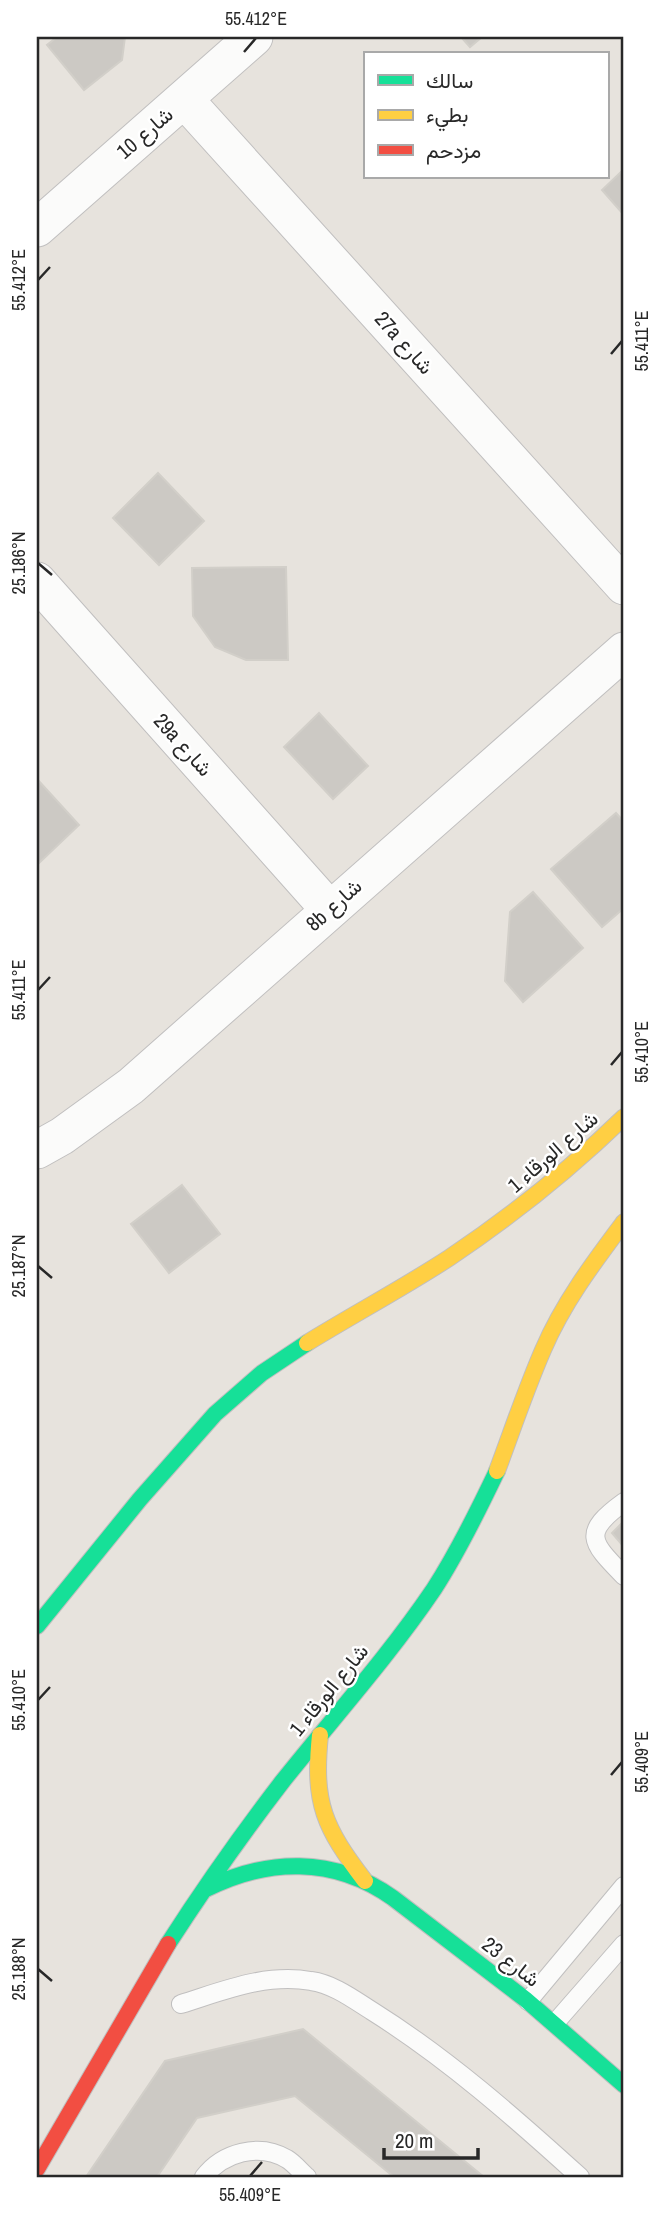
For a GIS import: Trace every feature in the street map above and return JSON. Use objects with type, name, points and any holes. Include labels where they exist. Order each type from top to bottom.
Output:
[{"type":"main road","name":"شارع الورقاء 1","points":[[37,1626],[160,1474],[208,1420],[241,1389],[306,1342],[428,1271],[514,1213],[559,1178],[624,1117]]},
{"type":"main road","name":"شارع الورقاء 1","points":[[37,2169],[158,1961],[202,1891],[435,1587],[464,1540],[497,1471],[543,1349],[564,1308],[624,1222]]},
{"type":"main road","name":"شارع 23","points":[[320,1735],[316,1781],[326,1826],[365,1881],[457,1946],[528,2001],[624,2085]]},
{"type":"main road","name":"شارع 23","points":[[202,1891],[246,1870],[294,1864],[365,1881]]},
{"type":"street","name":"شارع 10","points":[[37,228],[254,37]]},
{"type":"street","name":"27a شارع","points":[[184,99],[624,586]]},
{"type":"street","name":"29a شارع","points":[[37,581],[329,909]]},
{"type":"street","name":"8b شارع","points":[[37,1150],[62,1136],[131,1086],[624,651]]},
{"type":"lane","points":[[624,1502],[603,1518],[596,1527],[594,1538],[598,1549],[624,1576]]},
{"type":"lane","points":[[528,2001],[624,1886]]},
{"type":"lane","points":[[555,2023],[624,1944]]},
{"type":"lane","points":[[181,2004],[269,1979],[297,1979],[325,1984],[355,2000],[412,2038],[488,2097],[580,2177]]},
{"type":"lane","points":[[204,2177],[212,2166],[235,2153],[261,2151],[286,2158],[307,2177]]},
{"type":"building","points":[[57,37],[125,37],[122,60],[84,90],[47,45]]},
{"type":"building","points":[[461,37],[482,37],[470,47]]},
{"type":"building","points":[[624,169],[624,215],[602,190]]},
{"type":"building","points":[[158,473],[204,521],[159,565],[113,518]]},
{"type":"building","points":[[286,567],[288,660],[246,660],[215,647],[193,616],[192,568]]},
{"type":"building","points":[[319,713],[368,766],[333,799],[284,747]]},
{"type":"building","points":[[37,779],[79,825],[37,865]]},
{"type":"building","points":[[616,813],[624,822],[624,908],[602,927],[551,869]]},
{"type":"building","points":[[533,892],[583,948],[523,1002],[505,981],[510,912]]},
{"type":"building","points":[[182,1185],[220,1234],[169,1273],[131,1224]]},
{"type":"building","points":[[624,1521],[624,1547],[612,1533]]},
{"type":"building","points":[[303,2029],[484,2177],[394,2177],[295,2096],[197,2118],[157,2177],[86,2177],[165,2061]]},
{"type":"traffic: fast","points":[[37,1626],[140,1499],[215,1414],[262,1373],[307,1343]]},
{"type":"traffic: fast","points":[[168,1944],[267,1802],[379,1663],[434,1589],[497,1471]]},
{"type":"traffic: fast","points":[[204,1890],[251,1872],[300,1866],[324,1869],[370,1884],[393,1898],[525,1999],[624,2085]]},
{"type":"traffic: slow","points":[[307,1343],[414,1280],[495,1226],[583,1155],[624,1117]]},
{"type":"traffic: slow","points":[[497,1471],[551,1333],[580,1283],[624,1222]]},
{"type":"traffic: slow","points":[[320,1735],[318,1779],[324,1814],[340,1845],[365,1881]]},
{"type":"traffic: jam","points":[[37,2169],[168,1944]]}]
